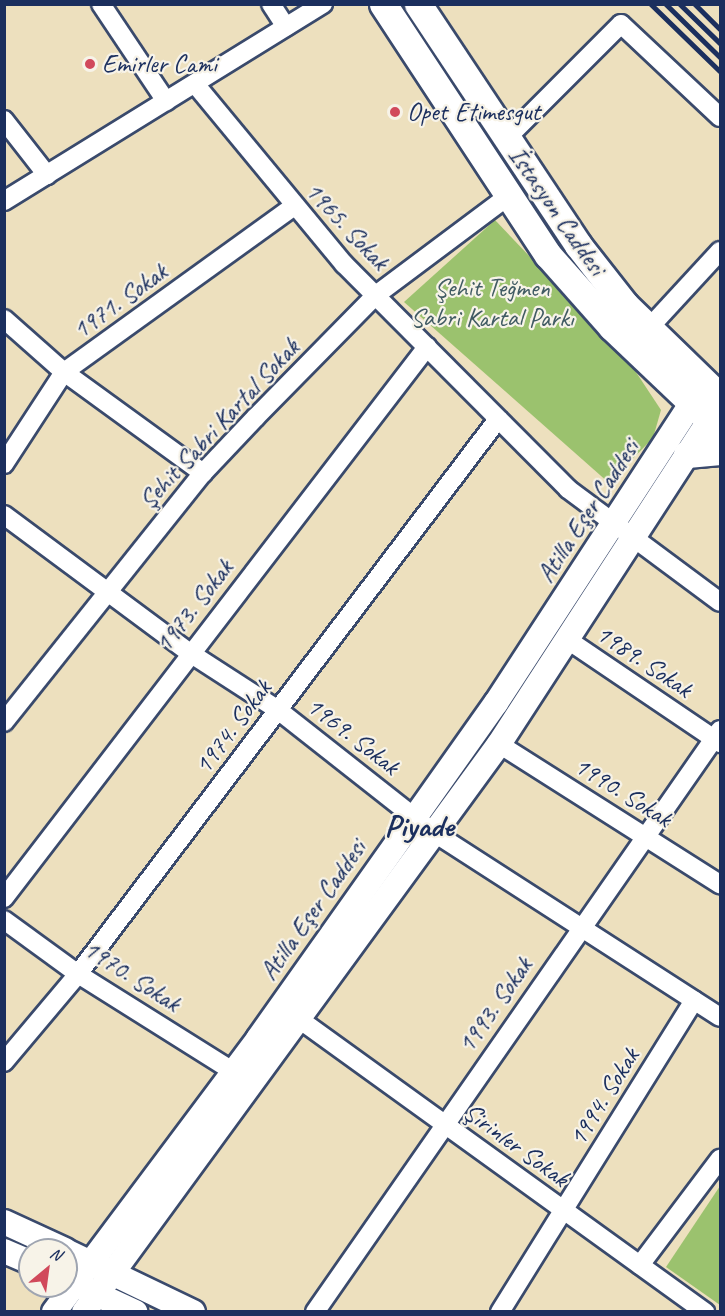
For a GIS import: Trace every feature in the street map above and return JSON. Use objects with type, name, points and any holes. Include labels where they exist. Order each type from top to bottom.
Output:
[{"type":"main road","name":"İstasyon Caddesi","points":[[383,4],[507,197],[555,263],[711,406]]},
{"type":"main road","name":"İstasyon Caddesi","points":[[418,4],[578,245],[649,328],[711,406]]},
{"type":"main road","name":"Atilla Eşer Caddesi","points":[[90,1303],[499,744],[687,454],[711,406]]},
{"type":"main road","name":"Atilla Eşer Caddesi","points":[[78,1272],[234,1072],[540,639],[611,525],[711,406]]},
{"type":"main road","points":[[687,454],[720,451]]},
{"type":"main road","points":[[4,1222],[39,1238]]},
{"type":"main road","points":[[4,1251],[18,1257]]},
{"type":"main road","points":[[78,1256],[193,1311]]},
{"type":"main road","points":[[78,1290],[90,1303],[135,1311]]},
{"type":"street","points":[[101,4],[166,101]]},
{"type":"street","points":[[271,4],[286,27]]},
{"type":"street","points":[[4,201],[323,4]]},
{"type":"street","points":[[507,138],[621,24],[720,117]]},
{"type":"street","name":"1965. Sokak","points":[[195,84],[294,206],[376,295],[498,419],[630,541],[720,602]]},
{"type":"street","points":[[4,120],[47,175]]},
{"type":"street","name":"Şehit Sabri Kartal Sokak","points":[[4,722],[105,592],[203,473],[376,295],[507,197]]},
{"type":"street","name":"1971. Sokak","points":[[4,464],[64,372],[294,206]]},
{"type":"street","points":[[649,328],[720,251]]},
{"type":"street","points":[[4,319],[64,372],[203,473]]},
{"type":"street","name":"1973. Sokak","points":[[4,898],[427,347]]},
{"type":"street","name":"1974. Sokak","points":[[4,1062],[78,974],[498,419]]},
{"type":"street","name":"1969. Sokak","points":[[4,515],[190,653],[278,710],[433,832],[720,1017]]},
{"type":"street","name":"1989. Sokak","points":[[568,640],[718,737]]},
{"type":"street","name":"1993. Sokak","points":[[315,1311],[580,926],[718,737]]},
{"type":"street","name":"1990. Sokak","points":[[499,744],[720,884]]},
{"type":"street","name":"1970. Sokak","points":[[4,920],[78,974],[234,1072]]},
{"type":"street","name":"1994. Sokak","points":[[500,1311],[694,1000]]},
{"type":"street","name":"Şirinler Sokak","points":[[298,1019],[705,1311]]},
{"type":"street","points":[[640,1265],[720,1159]]},
{"type":"green space","name":"Şehit Teğmen Sabri Kartal Parkı","points":[[495,220],[628,360],[661,410],[653,438],[609,483],[404,302]]},
{"type":"green space","points":[[720,1186],[720,1305],[666,1267]]},
{"type":"railway","points":[[651,4],[720,71]]},
{"type":"railway","points":[[666,4],[720,57]]},
{"type":"railway","points":[[680,4],[720,43]]},
{"type":"railway","points":[[695,4],[720,29]]},
{"type":"place","name":"Emirler Cami","points":[[90,64]]},
{"type":"place","name":"Opet Etimesgut","points":[[395,112]]},
{"type":"district","name":"Piyade","points":[[419,826]]}]
